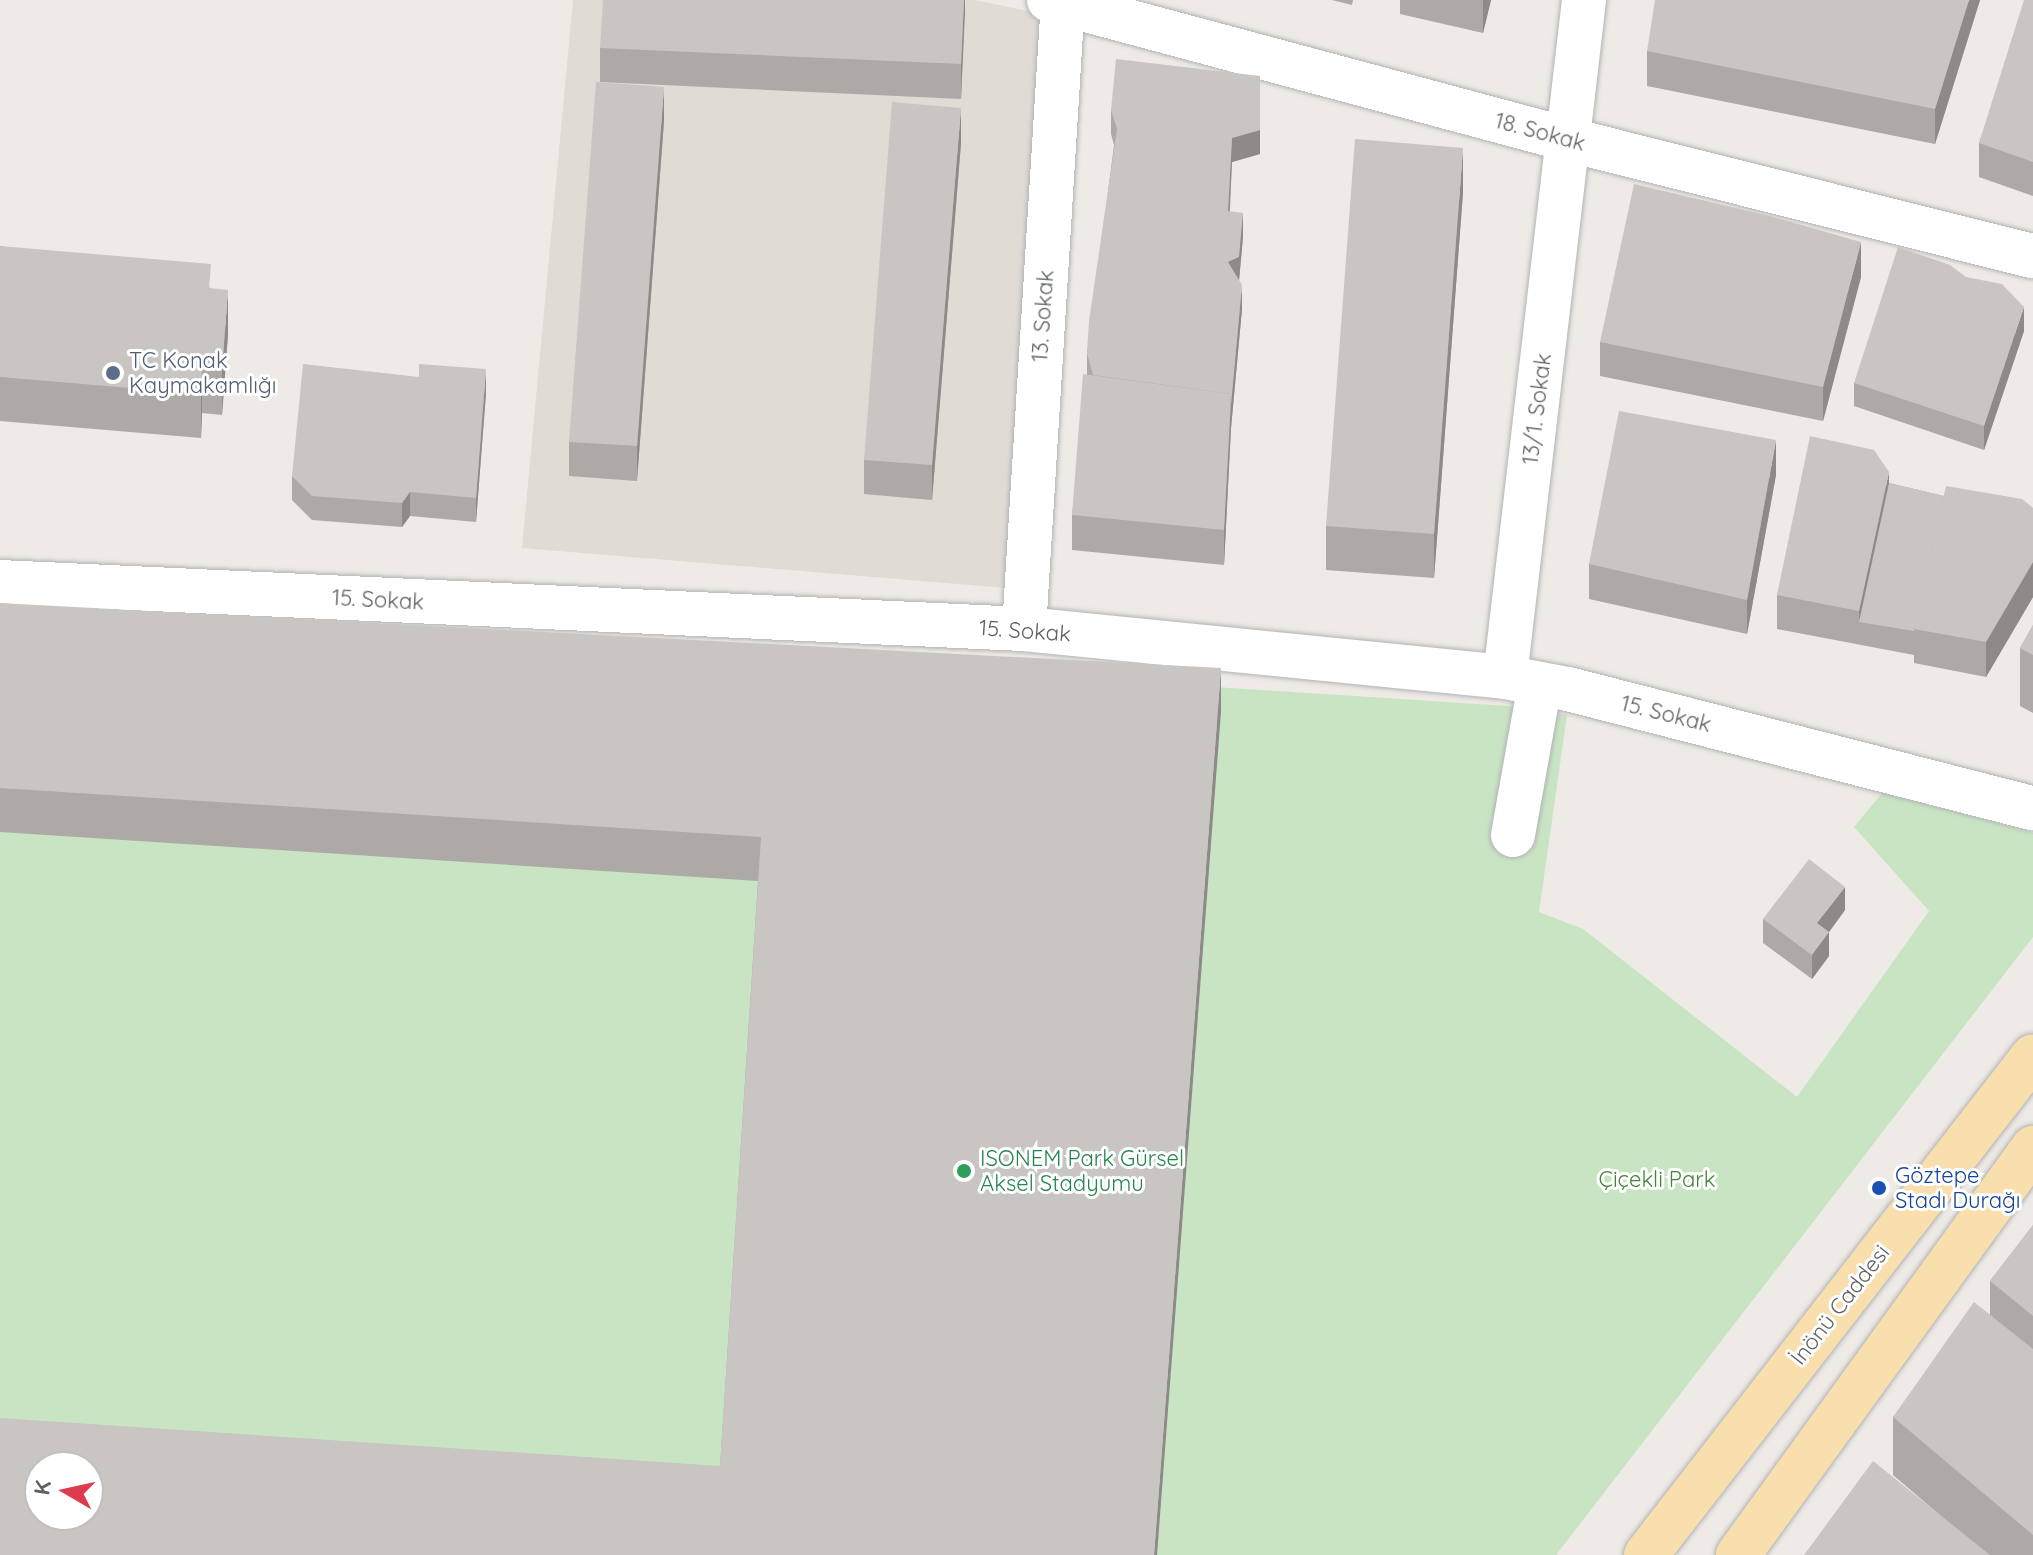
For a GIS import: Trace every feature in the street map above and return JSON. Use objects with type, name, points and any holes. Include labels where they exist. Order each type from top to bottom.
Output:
[{"type":"main road","name":"İnönü Caddesi","points":[[1646,1555],[2033,1056]]},
{"type":"main road","points":[[1738,1555],[2033,1148]]},
{"type":"street","name":"13/1. Sokak","points":[[1513,835],[1522,681],[1584,0]]},
{"type":"street","name":"18. Sokak","points":[[1058,1],[1570,140],[2033,256]]},
{"type":"street","name":"13. Sokak","points":[[1024,629],[1058,1]]},
{"type":"street","name":"15. Sokak","points":[[0,582],[1024,629],[1522,681],[2033,808]]},
{"type":"shaded area","points":[[573,0],[975,0],[1042,14],[1006,588],[522,548]]},
{"type":"green space","name":"Çiçekli Park","points":[[0,608],[1508,706],[1567,715],[1539,912],[1583,929],[1797,1097],[1929,911],[1854,827],[1883,792],[2033,833],[2033,937],[1556,1555],[0,1555]]},
{"type":"building","points":[[603,0],[964,0],[961,64],[600,48]]},
{"type":"building","points":[[1655,0],[1969,0],[1935,109],[1647,51]]},
{"type":"building","points":[[2024,0],[2033,0],[2033,162],[1979,143]]},
{"type":"building","points":[[1116,59],[1260,76],[1260,130],[1232,138],[1228,211],[1243,213],[1239,257],[1228,262],[1242,285],[1231,404],[1231,394],[1093,375],[1087,353],[1089,321],[1117,129],[1111,110]]},
{"type":"building","points":[[596,82],[664,87],[637,446],[569,442]]},
{"type":"building","points":[[892,102],[961,108],[932,465],[864,460]]},
{"type":"building","points":[[1355,139],[1463,148],[1434,534],[1326,526]]},
{"type":"building","points":[[1634,184],[1770,216],[1861,242],[1823,387],[1600,342]]},
{"type":"building","name":"TC Konak Kaymakamlığı","points":[[0,246],[211,264],[209,288],[228,290],[222,371],[202,369],[201,394],[0,377]]},
{"type":"building","points":[[1898,247],[1950,265],[1966,277],[2002,284],[2024,307],[1984,426],[1854,383]]},
{"type":"building","points":[[303,364],[419,377],[419,364],[486,369],[476,498],[410,492],[402,503],[312,496],[292,476]]},
{"type":"building","points":[[1083,374],[1231,394],[1224,530],[1072,515]]},
{"type":"building","points":[[1619,411],[1776,440],[1747,600],[1589,564]]},
{"type":"building","points":[[1810,436],[1874,450],[1889,472],[1859,611],[1777,595]]},
{"type":"building","points":[[1889,483],[1944,496],[1914,631],[1859,622]]},
{"type":"building","points":[[1946,486],[2022,499],[2033,508],[2033,562],[1986,642],[1914,629]]},
{"type":"building","name":"ISONEM Park Gürsel Aksel Stadyumu","points":[[0,603],[1221,668],[1154,1555],[0,1555],[0,1418],[720,1466],[761,837],[0,788]]},
{"type":"building","points":[[2033,625],[2033,655],[2020,648]]},
{"type":"building","points":[[1809,859],[1845,887],[1817,923],[1829,932],[1812,955],[1763,919]]},
{"type":"building","points":[[2033,1225],[2033,1316],[1990,1281]]},
{"type":"building","points":[[1974,1302],[2033,1349],[2033,1535],[1893,1417]]},
{"type":"building","points":[[1873,1461],[1990,1555],[1804,1555]]},
{"type":"place","name":"TC Konak Kaymakamlığı","points":[[113,373]]},
{"type":"place","name":"ISONEM Park Gürsel Aksel Stadyumu","points":[[964,1171]]},
{"type":"place","name":"Göztepe Stadı Durağı","points":[[1879,1188]]}]
